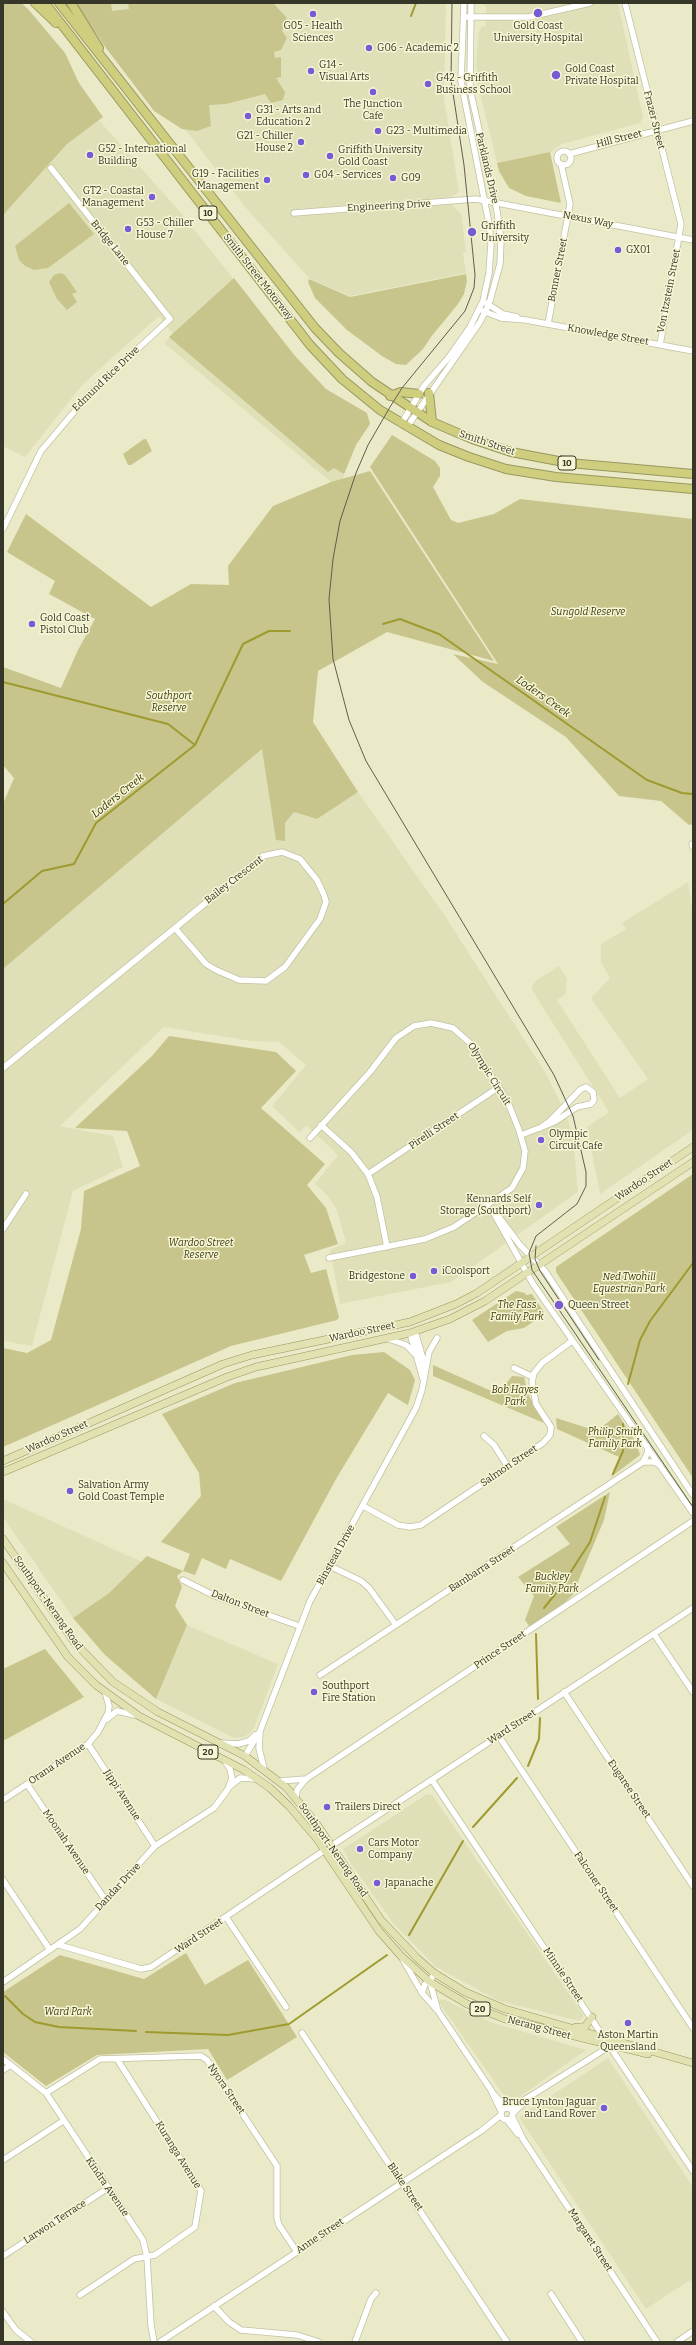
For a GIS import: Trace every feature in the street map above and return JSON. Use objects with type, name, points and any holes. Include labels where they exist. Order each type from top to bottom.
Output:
[{"type":"highway","points":[[35,3],[53,21],[63,28]]},
{"type":"highway","name":"Smith Street Motorway","points":[[45,3],[310,344],[325,362],[359,393]]},
{"type":"highway","name":"Smith Street Motorway","points":[[59,3],[316,328]]},
{"type":"highway","points":[[71,3],[107,63]]},
{"type":"highway","name":"Smith Street","points":[[316,328],[349,363],[390,396],[432,422],[489,445],[540,459],[693,474]]},
{"type":"highway","points":[[390,396],[401,392],[419,394]]},
{"type":"highway","points":[[430,392],[432,422]]},
{"type":"highway","name":"Smith Street","points":[[359,393],[404,425],[456,452],[506,468],[556,477],[693,490]]},
{"type":"main road","name":"Wardoo Street","points":[[3,1461],[223,1364],[252,1355],[410,1322],[441,1310],[477,1293],[693,1147]]},
{"type":"main road","name":"Wardoo Street","points":[[3,1472],[227,1377],[264,1365],[412,1332],[470,1309],[527,1273],[693,1162]]},
{"type":"main road","points":[[410,1322],[412,1332]]},
{"type":"main road","name":"Southport-Nerang Road","points":[[3,1539],[75,1643],[98,1669],[129,1694],[158,1712],[245,1756],[279,1781],[296,1798],[332,1846],[381,1920],[410,1951]]},
{"type":"main road","name":"Southport-Nerang Road","points":[[3,1563],[68,1657],[105,1692],[138,1716],[255,1777],[289,1806],[325,1850],[375,1925],[400,1956]]},
{"type":"main road","points":[[245,1756],[245,1764],[255,1777]]},
{"type":"main road","name":"Nerang Street","points":[[410,1951],[434,1973],[465,1992],[495,2006],[693,2064]]},
{"type":"main road","name":"Nerang Street","points":[[400,1956],[430,1982],[467,2004],[505,2018],[610,2046],[693,2064]]},
{"type":"main road","points":[[564,2026],[584,2028],[592,2017]]},
{"type":"street","name":"Parklands Drive","points":[[413,411],[419,394],[458,346],[479,309],[483,301],[489,273],[492,244],[462,90],[460,62],[464,3]]},
{"type":"street","name":"Parklands Drive","points":[[404,425],[413,411],[430,392],[464,348],[485,312],[489,304],[500,257],[500,231],[495,202],[470,89],[470,3]]},
{"type":"street","points":[[463,17],[530,18],[590,3]]},
{"type":"street","name":"Frazer Street","points":[[625,3],[680,221],[679,238]]},
{"type":"street","name":"Hill Street","points":[[569,154],[693,121]]},
{"type":"street","points":[[561,164],[569,162],[569,154],[565,151],[559,153],[557,157],[561,164],[570,204],[568,216]]},
{"type":"street","name":"Bridge Lane","points":[[51,168],[170,318]]},
{"type":"street","name":"Engineering Drive","points":[[294,213],[319,210],[412,206],[464,200],[484,200]]},
{"type":"street","name":"Nexus Way","points":[[484,200],[693,240]]},
{"type":"street","name":"Bonner Street","points":[[548,324],[568,216]]},
{"type":"street","name":"Von Itzstein Street","points":[[660,345],[679,238]]},
{"type":"street","name":"Knowledge Street","points":[[483,301],[503,314],[523,320]]},
{"type":"street","name":"Knowledge Street","points":[[479,309],[501,318],[548,324],[693,351]]},
{"type":"street","name":"Edmund Rice Drive","points":[[3,529],[41,451],[90,392],[170,318]]},
{"type":"street","name":"Bailey Crescent","points":[[3,1068],[263,856],[269,853],[282,852],[300,859],[314,875],[324,895],[325,906],[320,919],[285,967],[266,981],[239,980],[216,970],[206,964],[175,928]]},
{"type":"street","name":"Olympic Circuit","points":[[310,1138],[370,1072],[396,1038],[408,1029],[421,1024],[446,1026],[464,1036],[499,1087],[512,1111],[520,1135],[525,1160],[521,1175],[512,1188],[490,1207],[438,1235],[387,1247],[329,1258]]},
{"type":"street","name":"Pirelli Street","points":[[368,1174],[499,1087]]},
{"type":"street","points":[[520,1135],[540,1128],[556,1121],[576,1108],[591,1104],[594,1100],[593,1092],[588,1087],[581,1089],[550,1121],[540,1128]]},
{"type":"street","points":[[321,1125],[351,1152],[368,1174],[377,1197],[387,1247]]},
{"type":"street","points":[[3,1229],[26,1194]]},
{"type":"street","points":[[490,1207],[520,1245],[540,1264],[693,1495]]},
{"type":"street","points":[[490,1207],[527,1273],[572,1341],[648,1446],[693,1513]]},
{"type":"street","name":"Binstead Drive","points":[[412,1332],[423,1385]]},
{"type":"street","name":"Binstead Drive","points":[[412,1332],[426,1373]]},
{"type":"street","name":"Binstead Drive","points":[[386,1338],[408,1346],[414,1352],[420,1365]]},
{"type":"street","name":"Binstead Drive","points":[[245,1756],[260,1731],[299,1626],[330,1566],[413,1415],[423,1385],[430,1350],[437,1338]]},
{"type":"street","points":[[514,1368],[533,1377],[542,1363],[572,1341]]},
{"type":"street","name":"Salmon Street","points":[[364,1506],[398,1525],[410,1527],[421,1525],[543,1443],[550,1435],[550,1427],[534,1398],[533,1377]]},
{"type":"street","points":[[484,1436],[494,1444],[508,1467]]},
{"type":"street","points":[[648,1446],[648,1452],[643,1462],[654,1462],[660,1465]]},
{"type":"street","name":"Bambarra Street","points":[[320,1675],[643,1462]]},
{"type":"street","name":"Prince Street","points":[[296,1798],[297,1790],[306,1779],[693,1521]]},
{"type":"street","points":[[330,1566],[361,1581],[369,1588],[396,1625]]},
{"type":"street","name":"Dalton Street","points":[[182,1580],[215,1596],[299,1626]]},
{"type":"street","name":"Ward Street","points":[[332,1846],[498,1735],[693,1608]]},
{"type":"street","points":[[654,1634],[693,1692]]},
{"type":"street","name":"Orana Avenue","points":[[3,1800],[88,1744],[105,1720],[109,1708],[105,1692]]},
{"type":"street","name":"Eugaree Street","points":[[564,1692],[693,1886]]},
{"type":"street","name":"Orana Avenue","points":[[105,1720],[117,1711],[138,1716]]},
{"type":"street","points":[[219,1742],[243,1743],[249,1741],[260,1731]]},
{"type":"street","name":"Binstead Drive","points":[[260,1731],[259,1748],[264,1769]]},
{"type":"street","name":"Falconer Street","points":[[498,1735],[693,2028]]},
{"type":"street","name":"Jippi Avenue","points":[[88,1744],[155,1846]]},
{"type":"street","points":[[223,1759],[232,1775],[228,1789]]},
{"type":"street","name":"Dandar Drive","points":[[3,1982],[80,1928],[155,1846],[214,1808],[228,1789],[240,1778],[255,1777]]},
{"type":"street","name":"Prince Street","points":[[279,1781],[306,1779]]},
{"type":"street","name":"Minnie Street","points":[[432,1780],[592,2017],[693,2171]]},
{"type":"street","name":"Moonah Avenue","points":[[27,1784],[106,1901]]},
{"type":"street","name":"Ward Street","points":[[59,1944],[142,1969],[151,1967],[325,1850]]},
{"type":"street","points":[[3,1880],[50,1950]]},
{"type":"street","points":[[226,1917],[286,2007]]},
{"type":"street","name":"Margaret Street","points":[[400,1956],[422,1993],[438,2011],[491,2090],[656,2342]]},
{"type":"street","points":[[434,1973],[430,1982],[438,2011]]},
{"type":"street","points":[[422,1993],[425,1984],[430,1982]]},
{"type":"street","name":"Blake Street","points":[[302,2033],[507,2342]]},
{"type":"street","name":"Anne Street","points":[[160,2342],[610,2046]]},
{"type":"street","name":"Nyora Street","points":[[46,2093],[95,2061],[194,2055],[207,2060],[277,2166],[277,2218],[279,2225],[297,2252]]},
{"type":"street","name":"Kindra Avenue","points":[[3,2059],[46,2093],[63,2121],[143,2240],[147,2257],[151,2325],[154,2342]]},
{"type":"street","name":"Kuranga Avenue","points":[[80,2295],[134,2259],[155,2255],[195,2227],[201,2191],[117,2059]]},
{"type":"street","points":[[3,2070],[11,2065]]},
{"type":"street","points":[[3,2160],[63,2121]]},
{"type":"street","name":"Larwon Terrace","points":[[3,2256],[108,2188]]},
{"type":"street","points":[[355,2342],[371,2299],[376,2293]]},
{"type":"street","points":[[551,2294],[582,2342]]},
{"type":"street","points":[[214,2306],[229,2322],[241,2330],[297,2335],[319,2342]]},
{"type":"street","points":[[3,2312],[16,2330],[31,2342]]},
{"type":"street","points":[[677,2342],[693,2332]]},
{"type":"shaded area","name":"Griffith University Gold Coast","points":[[103,3],[446,3],[444,98],[459,192],[451,197],[454,208],[461,213],[466,252],[463,253],[466,273],[350,296],[310,279],[246,208],[163,101]]},
{"type":"shaded area","name":"Gold Coast Private Hospital","points":[[481,3],[618,3],[643,117],[640,123],[562,144],[550,152],[497,163],[478,85],[476,64],[479,31],[482,27],[486,26],[486,7]]},
{"type":"shaded area","points":[[3,21],[45,59],[180,212],[295,356],[326,389],[356,445],[342,480],[331,482],[164,343],[173,334],[159,316],[83,384],[25,457],[3,446]]},
{"type":"shaded area","points":[[262,749],[285,823],[294,812],[317,819],[358,792],[445,916],[545,1072],[566,1114],[573,1136],[578,1192],[451,1282],[340,1304],[330,1250],[346,1243],[337,1210],[326,1194],[315,1184],[338,1155],[307,1126],[299,1132],[272,1106],[306,1065],[279,1042],[251,1041],[164,1027],[60,1126],[113,1136],[123,1167],[73,1191],[32,1346],[3,1341],[3,969]]},
{"type":"shaded area","points":[[688,882],[693,915],[693,1130],[600,1194],[587,1127],[609,1112],[532,990],[532,986],[535,981],[559,966],[567,979],[565,995],[557,1000],[620,1098],[648,1079],[591,998],[610,978],[601,962],[601,944],[626,929],[622,923]]},
{"type":"shaded area","points":[[3,1499],[142,1562],[109,1593],[73,1618],[3,1517]]},
{"type":"shaded area","points":[[187,1625],[278,1664],[254,1728],[245,1737],[234,1738],[156,1699]]},
{"type":"shaded area","points":[[427,1794],[432,1795],[435,1799],[584,2016],[579,2021],[499,2001],[436,1967],[393,1923],[352,1865],[343,1849]]},
{"type":"shaded area","points":[[443,1999],[490,2022],[586,2050],[510,2104],[438,2001]]},
{"type":"shaded area","points":[[608,2058],[693,2187],[693,2283],[690,2280],[646,2309],[519,2117]]},
{"type":"green space","points":[[3,3],[21,3],[28,9],[65,53],[79,83],[103,117],[67,144],[3,215]]},
{"type":"green space","points":[[76,3],[111,3],[112,11],[129,9],[128,3],[273,3],[287,18],[282,31],[287,38],[281,50],[274,52],[275,58],[281,57],[281,77],[276,78],[285,92],[283,100],[271,103],[265,94],[226,104],[209,105],[211,126],[197,131],[182,129],[154,111],[106,48]]},
{"type":"green space","points":[[550,152],[561,203],[526,196],[509,188],[499,171],[497,163]]},
{"type":"green space","points":[[69,203],[94,234],[48,268],[34,270],[25,266],[19,260],[15,246]]},
{"type":"green space","points":[[60,273],[65,275],[77,292],[72,294],[77,302],[67,310],[57,299],[49,282],[54,275]]},
{"type":"green space","points":[[466,274],[467,281],[464,294],[458,304],[423,349],[406,365],[396,364],[382,356],[347,330],[315,298],[308,282],[309,279],[350,297]]},
{"type":"green space","points":[[234,278],[295,356],[326,389],[367,413],[370,424],[356,445],[344,474],[334,468],[328,472],[169,337]]},
{"type":"green space","name":"Sungold Reserve","points":[[392,435],[435,461],[440,468],[440,476],[433,487],[451,520],[458,523],[494,514],[520,499],[693,519],[693,824],[689,825],[661,801],[619,796],[566,737],[483,682],[453,654],[498,664],[370,467]]},
{"type":"green space","points":[[146,439],[152,451],[131,465],[128,465],[123,454]]},
{"type":"green space","name":"Southport Reserve","points":[[370,471],[494,661],[387,632],[318,671],[313,722],[358,792],[317,819],[294,812],[285,823],[285,841],[276,840],[262,749],[3,969],[3,804],[14,778],[3,765],[3,667],[61,688],[78,650],[95,619],[49,594],[55,581],[7,552],[26,514],[151,607],[191,584],[229,585],[228,566],[273,506],[331,482]]},
{"type":"green space","name":"Wardoo Street Reserve","points":[[169,1036],[276,1052],[296,1071],[261,1108],[325,1164],[307,1185],[326,1208],[338,1244],[304,1255],[311,1273],[326,1269],[339,1317],[337,1320],[231,1346],[3,1447],[3,1348],[27,1353],[51,1340],[81,1229],[84,1191],[140,1166],[127,1131],[75,1128],[152,1056]]},
{"type":"green space","name":"Ned Twohill Equestrian Park","points":[[693,1174],[693,1478],[556,1272],[556,1267]]},
{"type":"green space","name":"The Fass Family Park","points":[[516,1291],[525,1293],[526,1295],[532,1294],[545,1314],[524,1328],[507,1331],[488,1342],[472,1320]]},
{"type":"green space","points":[[384,1352],[410,1370],[415,1380],[408,1405],[388,1393],[336,1479],[281,1581],[230,1559],[226,1569],[202,1558],[195,1575],[183,1571],[190,1554],[161,1542],[201,1496],[199,1473],[162,1414],[235,1383],[352,1355]]},
{"type":"green space","name":"Bob Hayes Park","points":[[433,1365],[498,1394],[512,1376],[524,1377],[528,1394],[544,1423],[433,1376]]},
{"type":"green space","name":"Philip Smith Family Park","points":[[618,1414],[636,1442],[640,1455],[611,1477],[619,1457],[557,1429],[556,1418],[597,1431]]},
{"type":"green space","name":"Buckley Family Park","points":[[610,1492],[604,1520],[577,1584],[577,1591],[545,1621],[531,1629],[525,1620],[534,1596],[518,1577],[570,1544],[556,1527]]},
{"type":"green space","points":[[147,1556],[183,1571],[177,1576],[182,1587],[175,1606],[187,1625],[156,1699],[105,1655],[73,1618],[109,1593]]},
{"type":"green space","points":[[45,1649],[84,1697],[3,1741],[3,1669]]},
{"type":"green space","name":"Ward Park","points":[[186,1953],[205,1985],[248,1960],[297,2037],[227,2080],[208,2049],[97,2055],[46,2086],[3,2052],[3,1992],[60,1955],[144,1979]]},
{"type":"waterway","points":[[411,16],[416,3]]},
{"type":"waterway","name":"Loders Creek","points":[[383,624],[400,619],[439,634],[647,780],[682,793],[693,794]]},
{"type":"waterway","name":"Loders Creek","points":[[3,904],[42,871],[74,864],[96,823],[195,745],[243,644],[269,631],[290,631]]},
{"type":"waterway","name":"Loders Creek","points":[[3,682],[168,724],[195,745]]},
{"type":"waterway","points":[[628,1384],[640,1340],[650,1321],[693,1263]]},
{"type":"waterway","points":[[613,1474],[623,1451],[623,1424]]},
{"type":"waterway","points":[[544,1608],[561,1587],[590,1542],[605,1497]]},
{"type":"waterway","points":[[536,1634],[538,1699]]},
{"type":"waterway","points":[[528,1766],[539,1739],[540,1718]]},
{"type":"waterway","points":[[473,1827],[517,1778]]},
{"type":"waterway","points":[[409,1935],[463,1841]]},
{"type":"waterway","points":[[146,2032],[228,2035],[289,2024],[387,1955]]},
{"type":"waterway","points":[[5,1996],[23,2014],[35,2022],[59,2027],[136,2031]]},
{"type":"tram line","points":[[452,3],[451,80],[464,165],[475,275],[474,288],[465,311],[402,388],[368,445],[356,473],[340,521],[333,559],[329,599],[333,659],[349,720],[366,761],[554,1075],[573,1116],[586,1172],[586,1186],[577,1204],[536,1236],[529,1253],[532,1270],[693,1507]]},
{"type":"tram line","points":[[536,1246],[535,1259],[540,1271],[599,1360]]},
{"type":"place","name":"Gold Coast University Hospital","points":[[538,13]]},
{"type":"place","name":"G05 - Health Sciences","points":[[313,14]]},
{"type":"place","name":"G06 - Academic 2","points":[[369,48]]},
{"type":"place","name":"G14 - Visual Arts","points":[[311,71]]},
{"type":"place","name":"Gold Coast Private Hospital","points":[[556,75]]},
{"type":"place","name":"G42 - Griffith Business School","points":[[428,84]]},
{"type":"place","name":"The Junction Cafe","points":[[373,92]]},
{"type":"place","name":"G31 - Arts and Education 2","points":[[248,116]]},
{"type":"place","name":"G23 - Multimedia","points":[[378,131]]},
{"type":"place","name":"G21 - Chiller House 2","points":[[301,142]]},
{"type":"place","name":"G52 - International Building","points":[[90,155]]},
{"type":"place","name":"Griffith University Gold Coast","points":[[330,156]]},
{"type":"place","name":"G04 - Services","points":[[306,175]]},
{"type":"place","name":"G09","points":[[393,178]]},
{"type":"place","name":"G19 - Facilities Management","points":[[267,180]]},
{"type":"place","name":"GT2 - Coastal Management","points":[[152,197]]},
{"type":"place","name":"G53 - Chiller House 7","points":[[128,229]]},
{"type":"place","name":"Griffith University","points":[[472,232]]},
{"type":"place","name":"GX01","points":[[618,250]]},
{"type":"place","name":"Gold Coast Pistol Club","points":[[32,624]]},
{"type":"place","name":"Olympic Circuit Cafe","points":[[541,1140]]},
{"type":"place","name":"Kennards Self Storage (Southport)","points":[[539,1205]]},
{"type":"place","name":"iCoolsport","points":[[434,1271]]},
{"type":"place","name":"Bridgestone","points":[[413,1276]]},
{"type":"place","name":"Queen Street","points":[[559,1305]]},
{"type":"place","name":"Salvation Army Gold Coast Temple","points":[[70,1491]]},
{"type":"place","name":"Southport Fire Station","points":[[314,1692]]},
{"type":"place","name":"Trailers Direct","points":[[327,1807]]},
{"type":"place","name":"Cars Motor Company","points":[[360,1849]]},
{"type":"place","name":"Japanache","points":[[377,1883]]},
{"type":"place","name":"Aston Martin Queensland","points":[[628,2023]]},
{"type":"place","name":"Bruce Lynton Jaguar and Land Rover","points":[[604,2108]]}]
